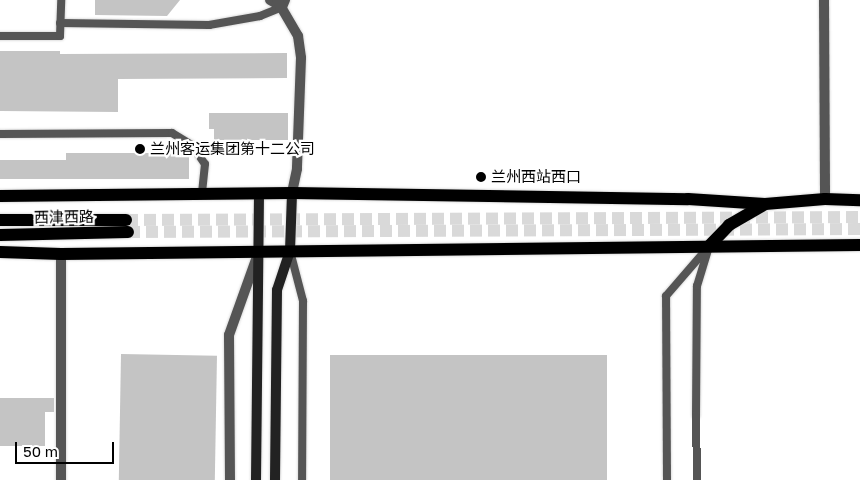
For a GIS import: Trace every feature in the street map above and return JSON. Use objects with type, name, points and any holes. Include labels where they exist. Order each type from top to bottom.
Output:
[{"type":"main road","points":[[256,480],[259,193]]},
{"type":"main road","points":[[0,196],[292,193],[688,199],[765,204],[825,199],[860,200]]},
{"type":"main road","points":[[274,480],[277,290],[290,251],[292,193]]},
{"type":"main road","points":[[710,246],[729,225],[765,204]]},
{"type":"main road","name":"西津西路","points":[[0,220],[127,226],[0,235]]},
{"type":"main road","points":[[0,252],[60,254],[860,245]]},
{"type":"street","points":[[270,0],[281,2],[298,36],[301,58],[297,169],[292,193]]},
{"type":"street","points":[[824,0],[825,199]]},
{"type":"street","points":[[230,480],[229,334],[259,251]]},
{"type":"street","points":[[60,254],[61,480]]},
{"type":"lane","points":[[0,36],[60,36],[61,0]]},
{"type":"lane","points":[[60,23],[209,25],[260,16],[281,2]]},
{"type":"lane","points":[[0,134],[172,133],[192,146],[205,164],[202,194]]},
{"type":"lane","points":[[696,480],[697,286],[710,246]]},
{"type":"lane","points":[[667,480],[666,296],[710,246]]},
{"type":"lane","points":[[290,251],[303,301],[302,480]]},
{"type":"building","points":[[95,0],[180,0],[167,16],[95,15]]},
{"type":"building","points":[[0,51],[60,51],[60,54],[287,53],[287,78],[118,79],[118,112],[0,111]]},
{"type":"building","points":[[209,113],[288,113],[288,140],[214,140],[214,129],[209,129]]},
{"type":"building","points":[[66,153],[189,153],[189,179],[0,179],[0,160],[66,160]]},
{"type":"building","points":[[121,354],[217,356],[215,480],[119,480]]},
{"type":"building","points":[[330,355],[607,355],[607,480],[330,480]]},
{"type":"building","points":[[0,398],[54,398],[54,412],[45,412],[45,446],[0,446]]},
{"type":"tunnel","points":[[126,220],[860,217]]},
{"type":"tunnel","points":[[128,232],[860,229]]},
{"type":"place","name":"兰州客运集团第十二公司","points":[[140,149]]},
{"type":"place","name":"兰州西站西口","points":[[481,177]]}]
